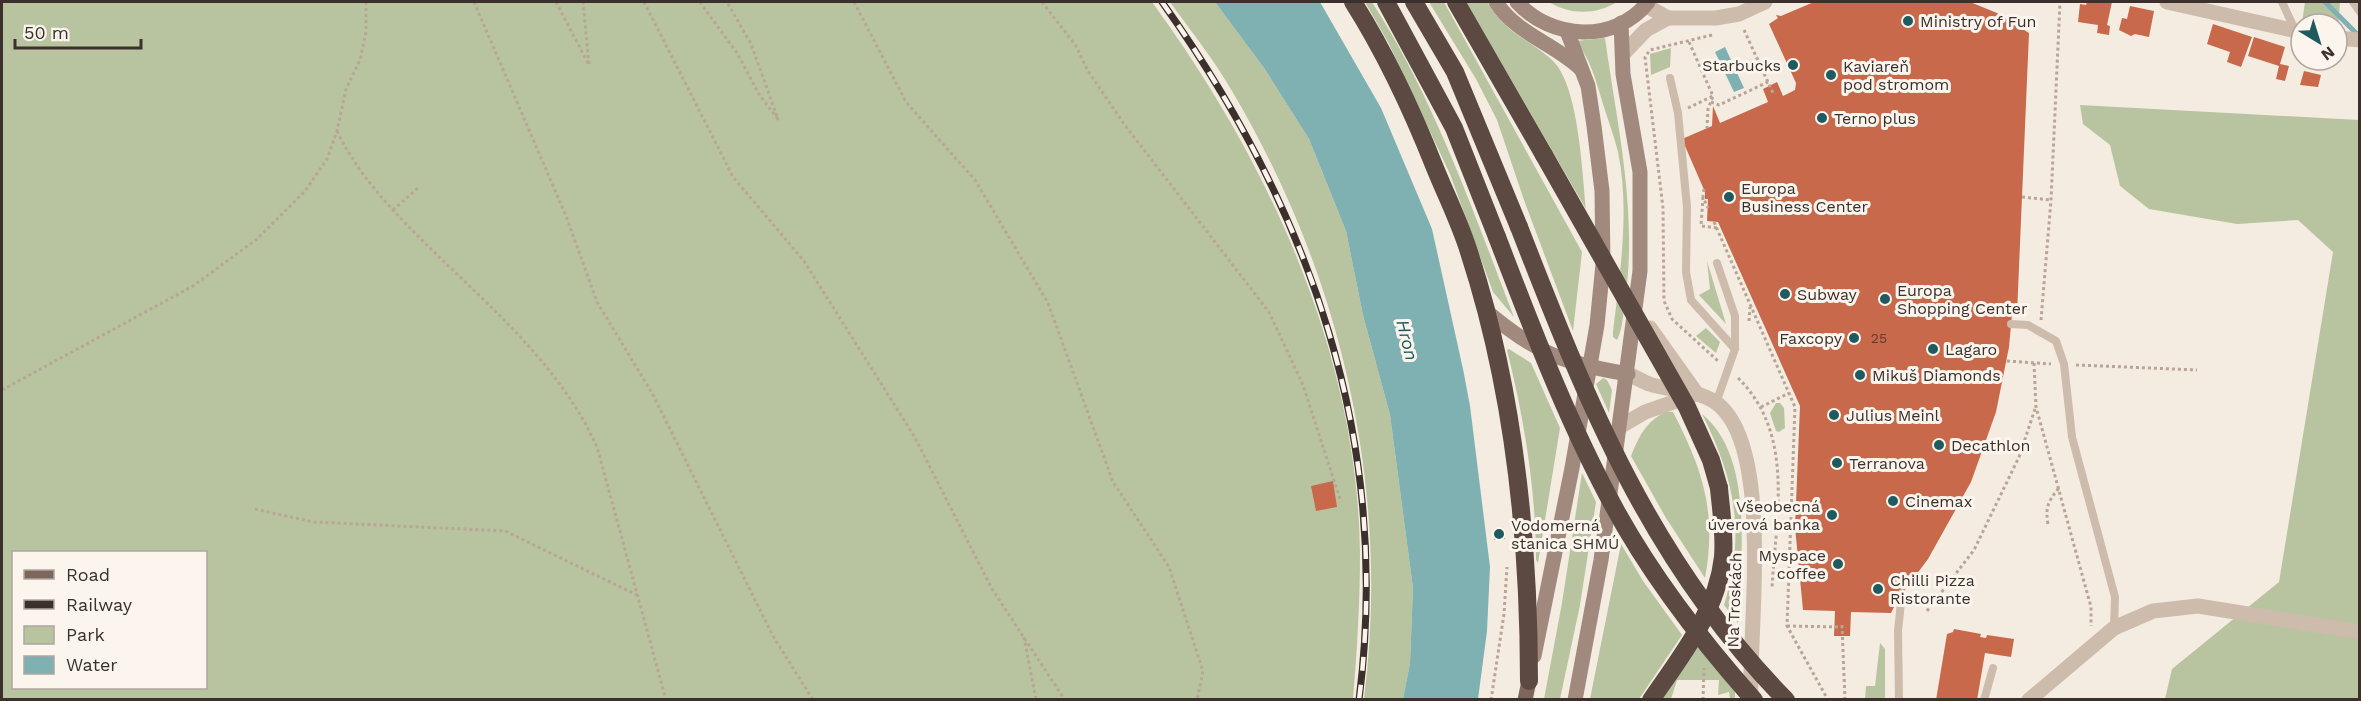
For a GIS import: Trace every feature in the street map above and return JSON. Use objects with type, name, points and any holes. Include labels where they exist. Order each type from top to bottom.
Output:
[{"type":"highway","points":[[1353,2],[1388,64],[1418,126],[1469,250],[1486,310],[1500,369],[1521,493],[1529,681]]},
{"type":"highway","points":[[1386,2],[1454,128],[1550,372],[1606,493],[1679,609],[1752,699]]},
{"type":"highway","points":[[1414,2],[1455,72],[1607,443],[1671,556],[1725,629],[1786,699]]},
{"type":"highway","points":[[1456,2],[1687,406],[1707,451],[1719,489],[1723,523],[1723,558],[1715,592],[1704,619],[1651,699]]},
{"type":"main road","points":[[1496,2],[1512,21],[1570,58],[1583,71]]},
{"type":"main road","points":[[1517,2],[1542,22],[1567,31],[1598,31],[1621,23],[1646,3]]},
{"type":"main road","points":[[1575,699],[1601,560],[1621,426],[1640,260],[1640,172],[1623,54],[1621,23]]},
{"type":"main road","points":[[1525,699],[1572,468],[1597,325],[1603,264],[1602,191],[1583,71],[1567,31]]},
{"type":"main road","points":[[1486,310],[1517,337],[1538,350],[1588,367],[1628,374]]},
{"type":"street","points":[[1623,54],[1646,30],[1668,18],[1716,18],[1739,14],[1765,2]]},
{"type":"street","points":[[2167,2],[2289,30]]},
{"type":"street","points":[[1646,3],[1668,18]]},
{"type":"street","points":[[1636,308],[1697,394]]},
{"type":"street","points":[[1628,374],[1649,384],[1697,394],[1716,403]]},
{"type":"street","points":[[1621,426],[1670,401],[1697,394]]},
{"type":"street","name":"Na Troskách","points":[[1716,403],[1734,425],[1749,467],[1754,513],[1752,699]]},
{"type":"street","points":[[2029,699],[2114,628],[2153,611],[2198,606],[2360,632]]},
{"type":"lane","points":[[2353,2],[2360,12]]},
{"type":"lane","points":[[1670,78],[1678,113],[1687,207],[1686,272],[1691,300],[1735,349]]},
{"type":"lane","points":[[1716,403],[1735,349],[1735,316],[1717,263]]},
{"type":"lane","points":[[2011,324],[2028,325],[2056,341],[2064,364],[2072,437],[2115,597],[2114,628]]},
{"type":"lane","points":[[1899,699],[1898,631],[1902,593]]},
{"type":"lane","points":[[1984,699],[1993,668]]},
{"type":"path","points":[[2,390],[193,286],[257,239],[305,191],[327,159],[337,131],[346,89],[360,60],[366,32],[366,2]]},
{"type":"path","points":[[474,2],[566,216],[597,302],[652,393],[773,636],[813,699]]},
{"type":"path","points":[[556,2],[589,65],[583,2]]},
{"type":"path","points":[[644,2],[733,177],[804,261],[914,436],[992,589],[1065,699]]},
{"type":"path","points":[[700,2],[737,53],[760,96],[778,119],[751,44],[727,2]]},
{"type":"path","points":[[854,2],[906,102],[975,180],[1048,303],[1113,482],[1169,567],[1203,671],[1197,699]]},
{"type":"path","points":[[1042,2],[1076,46],[1088,71],[1124,124],[1269,312],[1303,385],[1341,502]]},
{"type":"path","points":[[2040,332],[2052,200],[2061,2]]},
{"type":"path","points":[[1745,30],[1773,93]]},
{"type":"path","points":[[1689,42],[1713,96],[1707,128]]},
{"type":"path","points":[[1711,102],[1719,105],[1768,82]]},
{"type":"path","points":[[1691,106],[1713,96]]},
{"type":"path","points":[[337,131],[349,156],[393,210],[536,354],[585,420],[597,447],[666,699]]},
{"type":"path","points":[[393,210],[418,188]]},
{"type":"path","points":[[1704,189],[1701,226],[1717,228]]},
{"type":"path","points":[[1703,197],[1708,208]]},
{"type":"path","points":[[2022,197],[2052,200]]},
{"type":"path","points":[[1714,222],[1795,407],[1787,626],[1828,699]]},
{"type":"path","points":[[2007,362],[2197,370]]},
{"type":"path","points":[[2034,363],[2036,407],[2091,607],[2089,630]]},
{"type":"path","points":[[1761,406],[1789,393]]},
{"type":"path","points":[[1927,611],[1974,550],[2019,458],[2036,407]]},
{"type":"path","points":[[2048,524],[2045,511],[2049,499],[2059,488]]},
{"type":"path","points":[[255,509],[314,522],[505,531],[637,595]]},
{"type":"path","points":[[1491,699],[1504,614],[1507,562]]},
{"type":"path","points":[[1787,626],[1843,626],[1845,699]]},
{"type":"path","points":[[1023,636],[1036,699]]},
{"type":"green space","points":[[2,2],[1152,2],[1194,63],[1233,127],[1268,194],[1299,262],[1324,333],[1343,405],[1355,479],[1360,554],[1353,699],[2,699]]},
{"type":"green space","points":[[1170,2],[1215,2],[1264,68],[1309,139],[1346,231],[1363,315],[1390,415],[1413,588],[1410,663],[1403,699],[1364,699],[1371,620],[1370,540],[1363,462],[1349,384],[1329,308],[1302,234],[1270,161],[1225,79]]},
{"type":"green space","points":[[1365,2],[1372,2],[1415,77],[1451,156],[1514,317],[1493,292],[1450,174],[1389,44]]},
{"type":"green space","points":[[1429,2],[1444,2],[1582,252],[1573,331],[1497,120],[1476,79]]},
{"type":"green space","points":[[1466,2],[1487,2],[1509,28],[1551,59],[1560,71],[1568,87],[1578,129],[1586,209]]},
{"type":"green space","points":[[1549,2],[1617,2],[1600,9],[1583,12],[1566,9]]},
{"type":"green space","points":[[2305,2],[2340,2],[2339,12],[2304,12]]},
{"type":"green space","points":[[1605,38],[1628,201],[1628,267],[1622,326],[1617,340],[1613,337],[1613,331],[1623,242],[1622,174],[1618,152],[1595,79],[1586,56],[1576,41]]},
{"type":"green space","points":[[1671,48],[1670,67],[1651,75],[1650,54]]},
{"type":"green space","points":[[2080,105],[2359,120],[2359,699],[2165,699],[2172,669],[2279,582],[2333,252],[2298,220],[2237,224],[2149,209],[2120,186],[2110,145],[2083,124]]},
{"type":"green space","points":[[1707,261],[1726,324],[1699,295],[1710,289]]},
{"type":"green space","points":[[1706,328],[1720,342],[1716,353],[1696,336]]},
{"type":"green space","points":[[1509,349],[1531,363],[1560,428],[1538,563],[1528,454],[1507,350]]},
{"type":"green space","points":[[1603,378],[1607,380],[1612,390],[1609,413],[1596,384]]},
{"type":"green space","points":[[1776,403],[1780,403],[1784,408],[1785,428],[1779,432],[1776,431],[1770,413]]},
{"type":"green space","points":[[1665,412],[1673,412],[1692,453],[1705,492],[1709,533],[1705,578],[1666,518],[1631,456],[1643,431]]},
{"type":"green space","points":[[1702,414],[1719,433],[1731,457],[1738,483],[1742,542],[1738,623],[1724,605],[1731,579],[1734,554],[1734,507],[1722,461]]},
{"type":"green space","points":[[1582,473],[1596,502],[1580,605],[1560,699],[1544,699],[1562,603]]},
{"type":"green space","points":[[1621,544],[1643,581],[1682,635],[1639,699],[1590,699]]},
{"type":"green space","points":[[1880,643],[1885,649],[1885,699],[1865,699],[1866,686],[1875,686]]},
{"type":"green space","points":[[1698,644],[1735,691],[1735,699],[1730,699],[1729,692],[1718,695],[1719,680],[1677,680],[1671,699],[1659,700]]},
{"type":"water","name":"Hron","points":[[1215,2],[1320,2],[1381,108],[1432,229],[1470,406],[1490,567],[1487,631],[1478,699],[1403,699],[1410,663],[1413,588],[1390,415],[1363,315],[1346,231],[1309,139],[1264,68]]},
{"type":"water","points":[[1725,47],[1744,88],[1734,92],[1715,52]]},
{"type":"building","name":"Europa Shopping Center","points":[[1814,2],[1970,2],[1997,13],[2029,33],[2017,314],[2012,314],[2009,347],[1996,412],[1971,482],[1928,559],[1898,599],[1891,613],[1851,612],[1850,636],[1834,636],[1835,611],[1803,610],[1795,527],[1800,406],[1718,222],[1707,221],[1708,199],[1705,199],[1705,192],[1682,139],[1712,126],[1713,106],[1720,123],[1768,102],[1763,89],[1777,82],[1783,96],[1795,90],[1796,83],[1769,24],[1778,18],[1776,15],[1781,16]]},
{"type":"building","points":[[2087,2],[2112,2],[2107,25],[2110,26],[2109,35],[2097,33],[2098,25],[2078,22],[2080,4],[2086,5]]},
{"type":"building","points":[[2130,6],[2154,11],[2149,37],[2135,34],[2131,36],[2119,30],[2122,18],[2127,19]]},
{"type":"building","points":[[2213,24],[2252,37],[2241,67],[2227,62],[2230,52],[2207,44]]},
{"type":"building","points":[[2254,37],[2285,47],[2280,64],[2289,66],[2285,81],[2276,79],[2279,66],[2248,56]]},
{"type":"building","points":[[2304,72],[2321,75],[2318,87],[2300,85]]},
{"type":"building","points":[[1333,481],[1337,507],[1316,511],[1311,486]]},
{"type":"building","name":"Vodomerná stanica SHMÚ","points":[[1503,529],[1505,539],[1494,540],[1493,530]]},
{"type":"building","points":[[1954,629],[1981,634],[1980,637],[1986,638],[1987,635],[2014,639],[2011,657],[1985,653],[1977,700],[1936,700],[1947,634],[1953,632]]},
{"type":"waterway","points":[[2325,2],[2358,35]]},
{"type":"railway","points":[[1162,2],[1215,81],[1260,163],[1299,246],[1329,332],[1350,420],[1363,511],[1366,604],[1359,700]]},
{"type":"place","name":"Ministry of Fun","points":[[1908,21]]},
{"type":"place","name":"Starbucks","points":[[1793,65]]},
{"type":"place","name":"Kaviareň pod stromom","points":[[1831,75]]},
{"type":"place","name":"Terno plus","points":[[1822,118]]},
{"type":"place","name":"Europa Business Center","points":[[1729,197]]},
{"type":"place","name":"Subway","points":[[1785,294]]},
{"type":"place","name":"Europa Shopping Center","points":[[1885,299]]},
{"type":"place","name":"Faxcopy","points":[[1854,338]]},
{"type":"place","name":"Lagaro","points":[[1933,349]]},
{"type":"place","name":"Mikuš Diamonds","points":[[1860,375]]},
{"type":"place","name":"Julius Meinl","points":[[1834,415]]},
{"type":"place","name":"Decathlon","points":[[1939,445]]},
{"type":"place","name":"Terranova","points":[[1837,463]]},
{"type":"place","name":"Cinemax","points":[[1893,501]]},
{"type":"place","name":"Všeobecná úverová banka","points":[[1832,515]]},
{"type":"place","name":"Vodomerná stanica SHMÚ","points":[[1499,534]]},
{"type":"place","name":"Myspace coffee","points":[[1838,564]]},
{"type":"place","name":"Chilli Pizza Ristorante","points":[[1878,589]]}]
